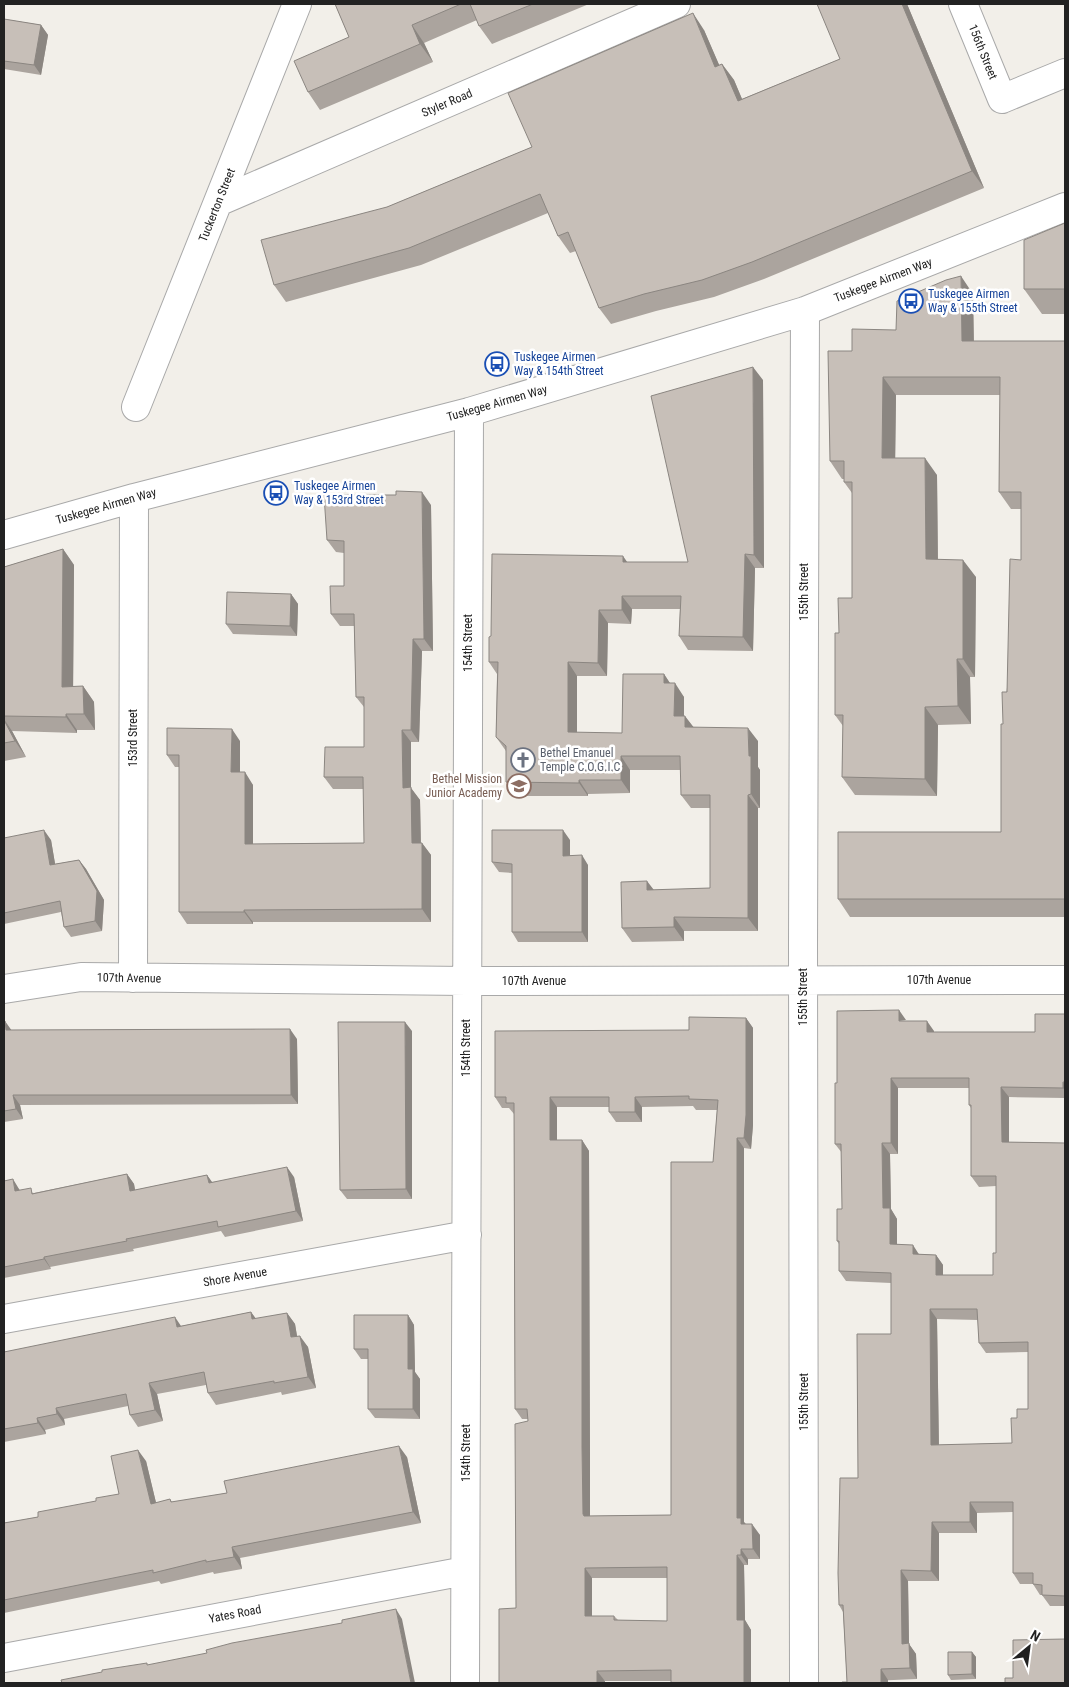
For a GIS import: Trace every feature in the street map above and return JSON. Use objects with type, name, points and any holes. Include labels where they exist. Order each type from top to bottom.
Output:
[{"type":"street","name":"Tuckerton Street","points":[[136,407],[297,4]]},
{"type":"street","name":"Styler Road","points":[[218,202],[676,4]]},
{"type":"street","name":"156th Street","points":[[963,4],[1002,99],[1065,73]]},
{"type":"street","name":"Tuskegee Airmen Way","points":[[4,535],[134,498],[469,412],[805,311],[1065,208]]},
{"type":"street","name":"155th Street","points":[[804,1683],[803,980],[805,311]]},
{"type":"street","name":"154th Street","points":[[465,1683],[469,412]]},
{"type":"street","name":"153rd Street","points":[[133,978],[134,498]]},
{"type":"street","name":"107th Avenue","points":[[4,989],[81,977],[466,982],[1065,980]]},
{"type":"street","name":"Shore Avenue","points":[[4,1319],[467,1235]]},
{"type":"street","name":"Yates Road","points":[[4,1658],[465,1571]]},
{"type":"building","points":[[335,4],[461,4],[412,25],[420,44],[308,92],[294,61],[349,37]]},
{"type":"building","points":[[470,4],[533,4],[479,26]]},
{"type":"building","points":[[817,4],[902,4],[972,171],[752,262],[702,280],[644,294],[599,308],[568,232],[558,236],[540,194],[409,248],[274,285],[261,240],[387,207],[532,147],[508,93],[693,13],[715,67],[722,64],[738,101],[840,59]]},
{"type":"building","points":[[4,19],[41,25],[34,65],[4,61]]},
{"type":"building","points":[[1065,223],[1065,289],[1024,289],[1024,240]]},
{"type":"building","points":[[961,276],[962,341],[1065,341],[1065,899],[838,899],[838,832],[1001,832],[1002,692],[1007,692],[1010,559],[1021,560],[1021,492],[999,492],[1000,377],[883,377],[882,458],[925,458],[926,559],[963,560],[963,659],[957,659],[958,706],[925,707],[925,779],[842,777],[843,715],[835,715],[835,633],[839,633],[838,598],[852,598],[852,482],[844,482],[844,461],[830,461],[828,351],[852,351],[852,329],[896,330],[897,301],[946,280]]},
{"type":"building","points":[[753,367],[754,555],[745,554],[743,637],[679,636],[681,596],[622,596],[622,610],[599,610],[598,663],[568,662],[568,732],[622,733],[623,674],[664,674],[664,683],[675,683],[674,716],[685,716],[685,727],[748,728],[749,756],[751,756],[751,794],[748,795],[748,918],[674,917],[674,927],[622,928],[621,882],[647,881],[647,890],[710,888],[710,795],[681,795],[680,756],[621,756],[621,780],[579,780],[579,783],[506,782],[506,746],[496,737],[498,662],[489,662],[492,554],[623,556],[623,562],[688,562],[651,396]]},
{"type":"building","points":[[396,491],[422,492],[424,639],[413,639],[411,730],[402,730],[403,788],[411,787],[412,843],[422,843],[422,909],[179,912],[179,755],[167,755],[167,728],[232,729],[231,772],[245,772],[245,844],[364,843],[363,777],[324,777],[325,747],[364,747],[364,697],[356,697],[354,614],[331,614],[330,586],[344,586],[344,541],[327,540],[324,495],[396,495]]},
{"type":"building","points":[[63,549],[62,687],[83,686],[84,714],[66,714],[66,717],[4,716],[4,567]]},
{"type":"building","points":[[227,592],[291,594],[290,626],[226,624]]},
{"type":"building","points":[[4,720],[15,741],[4,743]]},
{"type":"building","points":[[44,830],[50,865],[79,860],[97,891],[95,921],[64,927],[60,901],[4,913],[4,838]]},
{"type":"building","points":[[492,830],[563,830],[563,856],[582,855],[582,932],[512,932],[512,864],[492,862]]},
{"type":"building","points":[[899,1010],[899,1021],[927,1021],[927,1032],[1035,1032],[1035,1014],[1065,1014],[1065,1082],[1063,1082],[1063,1088],[1001,1087],[1002,1142],[1065,1143],[1065,1596],[1042,1595],[1042,1585],[1033,1584],[1033,1573],[1013,1573],[1013,1502],[970,1502],[970,1522],[932,1522],[931,1571],[901,1570],[902,1644],[909,1643],[910,1668],[881,1669],[881,1683],[842,1683],[847,1682],[843,1605],[839,1605],[840,1478],[858,1478],[857,1334],[891,1334],[891,1273],[839,1271],[837,1209],[842,1209],[841,1144],[835,1144],[837,1011]],"holes":[[[891,1078],[969,1078],[971,1176],[996,1176],[996,1253],[993,1253],[993,1275],[936,1275],[936,1255],[913,1254],[913,1245],[890,1244],[890,1208],[883,1208],[882,1143],[891,1143]],[[930,1309],[977,1309],[979,1343],[1028,1342],[1028,1409],[1017,1409],[1017,1418],[1011,1418],[1012,1443],[931,1445]]]},
{"type":"building","points":[[689,1017],[746,1018],[746,1115],[744,1138],[737,1138],[737,1518],[741,1518],[741,1524],[752,1524],[753,1549],[741,1549],[741,1555],[737,1555],[737,1620],[744,1620],[744,1683],[671,1683],[671,1670],[597,1671],[597,1683],[499,1683],[499,1609],[516,1608],[515,1424],[528,1421],[527,1409],[515,1409],[514,1103],[506,1103],[506,1097],[495,1097],[495,1031],[689,1030]],"holes":[[[689,1096],[689,1099],[718,1100],[713,1162],[671,1162],[671,1515],[584,1516],[582,1446],[582,1140],[550,1140],[550,1097],[609,1097],[609,1112],[635,1112],[635,1097]],[[667,1567],[667,1621],[614,1620],[614,1616],[585,1616],[585,1568]]]},
{"type":"building","points":[[5,1021],[6,1030],[290,1029],[291,1095],[13,1095],[16,1109],[4,1111]]},
{"type":"building","points":[[338,1022],[405,1022],[406,1189],[340,1190]]},
{"type":"building","points":[[287,1167],[296,1211],[218,1227],[217,1221],[126,1239],[127,1241],[44,1257],[44,1259],[4,1267],[4,1181],[13,1179],[15,1191],[31,1188],[32,1194],[127,1174],[130,1191],[207,1175],[209,1183]]},
{"type":"building","points":[[251,1312],[252,1319],[287,1313],[291,1337],[300,1336],[308,1377],[208,1393],[204,1372],[149,1383],[155,1410],[130,1415],[126,1394],[56,1408],[57,1414],[37,1418],[38,1423],[4,1429],[4,1352],[175,1317],[177,1327]]},
{"type":"building","points":[[354,1315],[408,1315],[408,1369],[413,1369],[413,1409],[368,1409],[368,1349],[354,1349]]},
{"type":"building","points":[[399,1446],[413,1512],[232,1547],[234,1557],[206,1562],[206,1560],[153,1573],[153,1570],[4,1600],[4,1523],[38,1517],[38,1512],[96,1501],[96,1498],[119,1494],[111,1456],[138,1450],[151,1504],[170,1499],[171,1502],[227,1493],[224,1481]]},
{"type":"building","points":[[396,1609],[411,1683],[62,1683],[61,1680],[102,1672],[102,1670],[147,1663],[147,1665],[207,1653],[206,1650],[232,1643],[342,1623],[342,1620]]},
{"type":"building","points":[[1065,1639],[1065,1683],[1005,1683],[1005,1678],[1013,1678],[1013,1640]]},
{"type":"building","points":[[948,1652],[972,1652],[972,1674],[948,1675]]},
{"type":"place","name":"Tuskegee Airmen Way & 155th Street","points":[[911,301]]},
{"type":"place","name":"Tuskegee Airmen Way & 154th Street","points":[[497,364]]},
{"type":"place","name":"Tuskegee Airmen Way & 153rd Street","points":[[276,493]]},
{"type":"place","name":"Bethel Emanuel Temple C.O.G.I.C","points":[[523,760]]},
{"type":"place","name":"Bethel Mission Junior Academy","points":[[519,786]]}]
